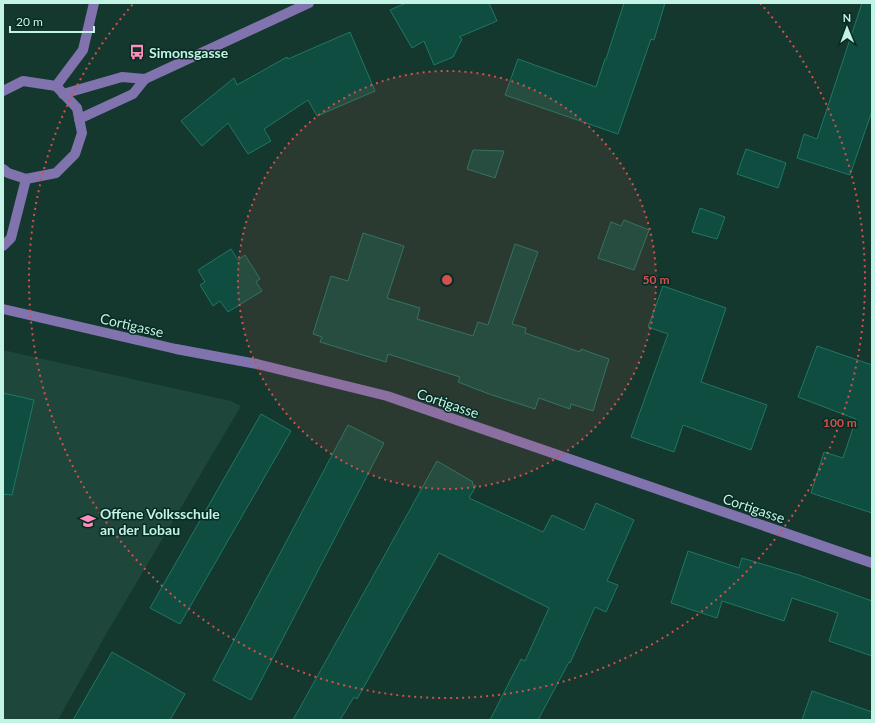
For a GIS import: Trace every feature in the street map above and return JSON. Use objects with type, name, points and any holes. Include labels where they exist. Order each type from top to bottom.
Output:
[{"type":"street","points":[[56,86],[83,50],[94,3]]},
{"type":"street","points":[[79,119],[132,94],[145,79],[309,3]]},
{"type":"street","points":[[64,94],[122,77],[145,79]]},
{"type":"street","points":[[3,91],[23,81],[56,86],[77,108],[82,133],[75,154],[56,173],[26,179],[8,173],[3,168]]},
{"type":"street","points":[[3,246],[11,238],[26,179]]},
{"type":"street","name":"Cortigasse","points":[[3,309],[176,349],[257,364],[387,396],[872,563]]},
{"type":"shaded area","name":"Offene Volksschule an der Lobau","points":[[3,350],[231,401],[241,406],[105,636],[58,720],[3,720]]},
{"type":"building","points":[[406,3],[489,3],[497,21],[459,37],[462,39],[453,57],[434,65],[424,41],[412,48],[390,10]]},
{"type":"building","points":[[624,3],[665,3],[654,40],[651,39],[618,134],[505,95],[518,59],[596,87]]},
{"type":"building","points":[[862,3],[872,3],[872,111],[850,175],[797,158],[804,134],[817,139]]},
{"type":"building","points":[[350,32],[375,91],[317,116],[308,100],[264,129],[271,141],[248,154],[228,123],[202,146],[181,121],[234,78],[237,85],[287,57],[288,59]]},
{"type":"building","points":[[746,149],[786,163],[778,188],[737,174]]},
{"type":"building","points":[[473,150],[504,151],[495,178],[467,169]]},
{"type":"building","points":[[700,208],[725,217],[717,239],[692,232]]},
{"type":"building","points":[[624,220],[649,230],[634,270],[598,258],[611,222],[621,226]]},
{"type":"building","points":[[363,233],[404,246],[387,298],[420,308],[417,319],[473,336],[478,322],[488,325],[515,244],[538,252],[512,324],[526,328],[525,333],[580,352],[581,349],[609,359],[593,411],[571,404],[570,409],[539,398],[535,409],[458,382],[460,377],[388,354],[386,362],[320,342],[322,337],[313,334],[331,276],[348,281]]},
{"type":"building","points":[[231,249],[238,260],[245,255],[260,279],[256,282],[262,291],[228,312],[220,301],[213,306],[200,285],[205,282],[198,270]]},
{"type":"building","points":[[663,286],[726,308],[701,382],[767,405],[751,450],[683,425],[674,452],[631,437],[668,334],[648,327]]},
{"type":"building","points":[[817,346],[872,365],[872,513],[811,493],[824,452],[843,458],[856,419],[798,397]]},
{"type":"building","points":[[3,393],[34,400],[12,495],[3,494]]},
{"type":"building","points":[[261,414],[291,431],[180,624],[150,608]]},
{"type":"building","points":[[348,425],[384,443],[251,700],[213,680]]},
{"type":"building","points":[[437,461],[473,482],[472,484],[476,486],[469,498],[543,532],[552,515],[584,530],[596,503],[634,520],[607,581],[618,585],[606,612],[595,607],[570,663],[569,662],[538,720],[490,720],[521,659],[525,661],[549,608],[439,553],[357,699],[354,697],[340,720],[293,720]]},
{"type":"building","points":[[688,551],[739,568],[742,558],[799,575],[872,601],[872,656],[829,641],[838,613],[792,598],[784,621],[722,601],[717,618],[671,603]]},
{"type":"building","points":[[112,652],[185,694],[170,720],[73,720]]},
{"type":"building","points":[[812,691],[872,712],[872,720],[802,720]]},
{"type":"place","name":"Simonsgasse","points":[[137,52]]},
{"type":"place","name":"Offene Volksschule an der Lobau","points":[[88,521]]}]
